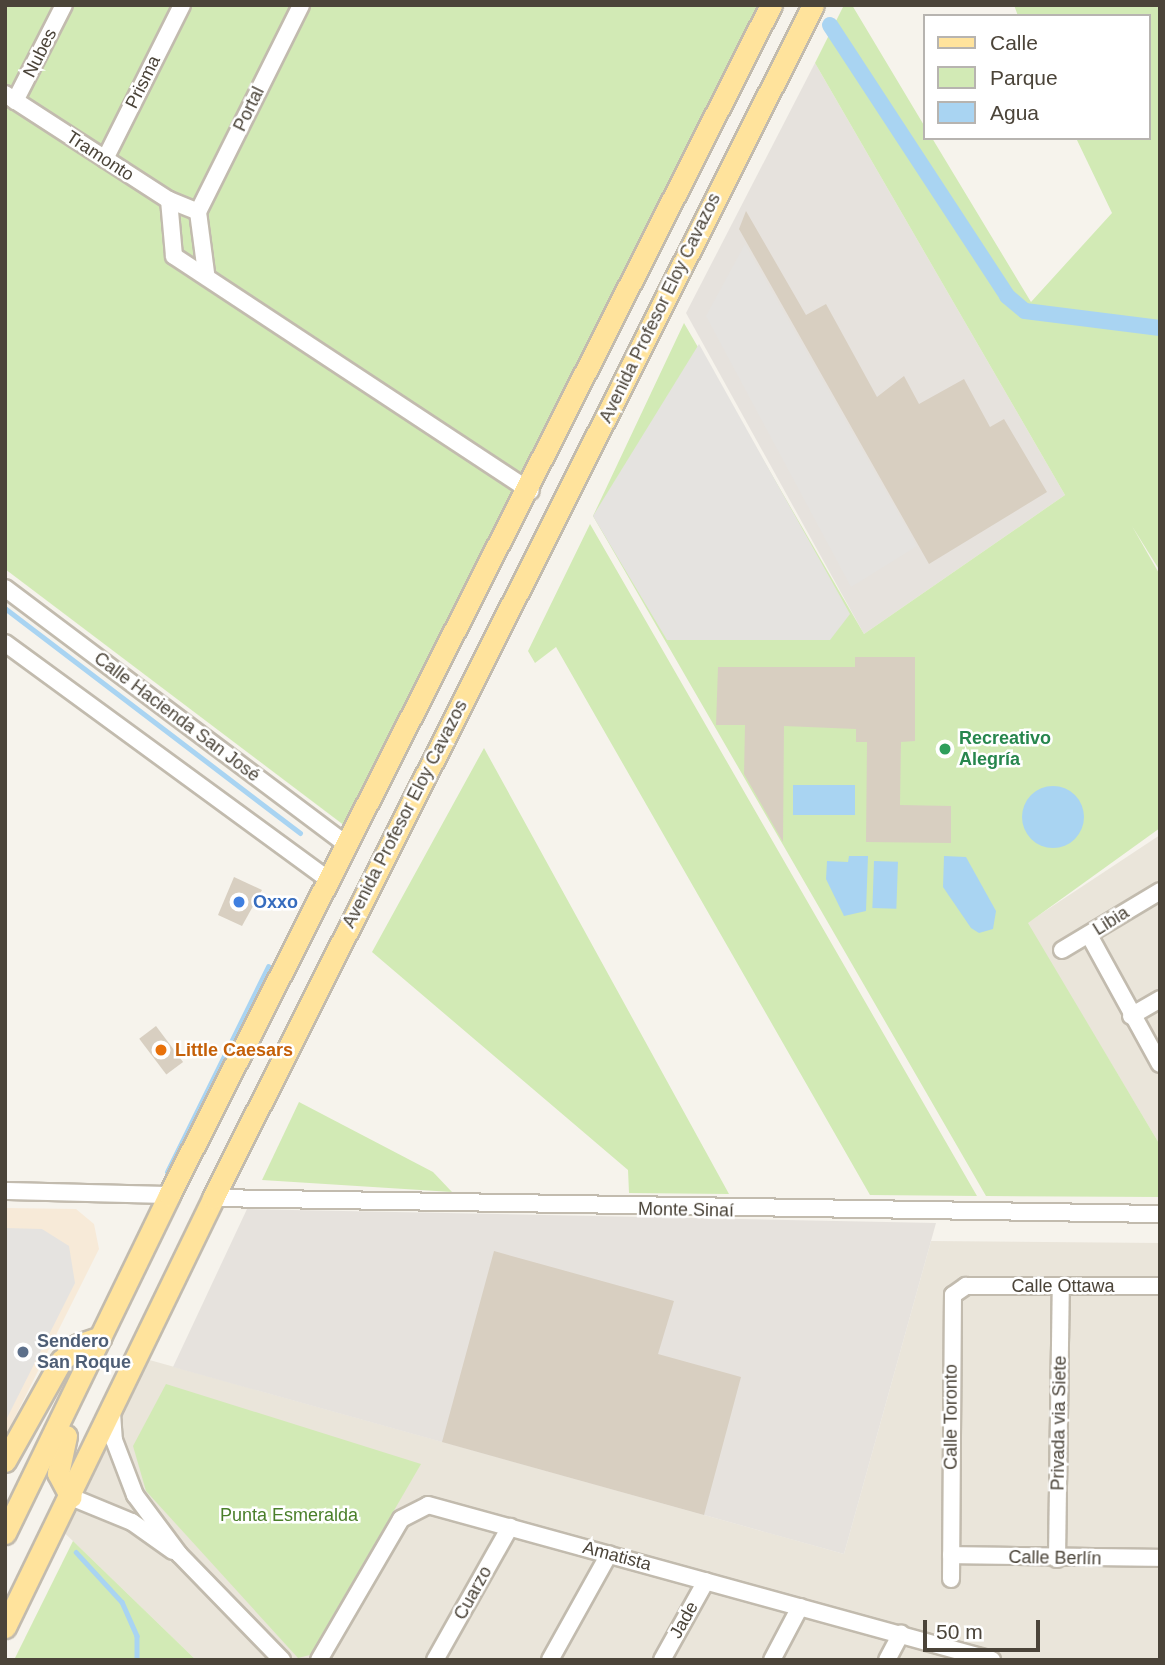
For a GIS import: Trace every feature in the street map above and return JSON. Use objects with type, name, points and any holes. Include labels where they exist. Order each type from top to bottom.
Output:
[{"type":"main road","name":"Avenida Profesor Eloy Cavazos","points":[[5,1533],[70,1406],[169,1195],[530,491],[771,5]]},
{"type":"main road","name":"Avenida Profesor Eloy Cavazos","points":[[5,1627],[112,1413],[213,1198],[813,5]]},
{"type":"main road","points":[[635,283],[622,337],[628,345],[642,345]]},
{"type":"main road","points":[[597,357],[614,371],[605,419]]},
{"type":"main road","points":[[5,1461],[61,1361],[78,1345],[101,1338]]},
{"type":"main road","points":[[70,1406],[58,1473],[71,1497]]},
{"type":"street","name":"Nubes","points":[[10,98],[64,5]]},
{"type":"street","name":"Prisma","points":[[105,159],[182,5]]},
{"type":"street","name":"Portal","points":[[198,212],[301,5]]},
{"type":"street","name":"Tramonto","points":[[10,98],[169,201],[198,212]]},
{"type":"street","points":[[169,201],[174,256],[206,273],[530,491]]},
{"type":"street","points":[[198,212],[206,273]]},
{"type":"street","name":"Calle Hacienda San José","points":[[5,588],[348,846]]},
{"type":"street","points":[[5,643],[330,881]]},
{"type":"street","name":"Libia","points":[[1062,950],[1160,891]]},
{"type":"street","points":[[1089,935],[1131,1016],[1160,1064]]},
{"type":"street","points":[[1131,1016],[1160,999]]},
{"type":"street","points":[[5,1191],[169,1195]]},
{"type":"street","name":"Monte Sinaí","points":[[213,1198],[1160,1214]]},
{"type":"street","name":"Calle Ottawa","points":[[966,1286],[1160,1286]]},
{"type":"street","name":"Calle Toronto","points":[[951,1579],[951,1306],[966,1286]]},
{"type":"street","name":"Privada via Siete","points":[[1057,1559],[1061,1286]]},
{"type":"street","points":[[112,1413],[127,1479],[178,1553],[282,1660]]},
{"type":"street","points":[[71,1497],[132,1522],[178,1553]]},
{"type":"street","name":"Amatista","points":[[319,1660],[413,1508],[438,1507],[992,1660]]},
{"type":"street","name":"Cuarzo","points":[[435,1660],[510,1527]]},
{"type":"street","points":[[550,1660],[609,1554]]},
{"type":"street","name":"Calle Berlín","points":[[951,1555],[1057,1559],[1160,1558]]},
{"type":"street","name":"Jade","points":[[662,1660],[706,1581]]},
{"type":"street","points":[[772,1660],[800,1607]]},
{"type":"street","points":[[887,1660],[901,1634]]},
{"type":"shaded area","points":[[815,63],[1065,495],[864,634],[686,313]]},
{"type":"shaded area","points":[[745,244],[917,546],[851,587],[706,316]]},
{"type":"shaded area","points":[[699,344],[850,614],[830,640],[667,640],[593,516]]},
{"type":"shaded area","points":[[1160,835],[1160,1145],[1027,923]]},
{"type":"shaded area","name":"Sendero San Roque","points":[[5,1208],[76,1209],[94,1224],[99,1249],[5,1437]]},
{"type":"shaded area","points":[[247,1209],[936,1223],[844,1554],[173,1367]]},
{"type":"shaded area","name":"Sendero San Roque","points":[[5,1228],[42,1229],[69,1246],[75,1283],[5,1422]]},
{"type":"shaded area","name":"Punta Esmeralda","points":[[931,1241],[1160,1243],[1160,1660],[196,1660],[46,1515],[128,1354],[844,1554]]},
{"type":"green space","points":[[5,5],[758,5],[345,826],[5,569]]},
{"type":"green space","name":"Recreativo Alegría","points":[[844,5],[852,5],[923,124],[923,140],[933,140],[1031,302],[1112,213],[1077,140],[1151,140],[1151,14],[1017,14],[1014,5],[1160,5],[1160,571],[1132,526],[1160,575],[1160,828],[1028,923],[1160,1145],[1160,1197],[986,1196],[593,516],[684,323],[864,634],[1065,495],[815,63]]},
{"type":"green space","points":[[590,524],[977,1196],[870,1195],[556,647],[535,663],[528,651]]},
{"type":"green space","points":[[484,748],[729,1194],[629,1193],[628,1170],[372,952]]},
{"type":"green space","points":[[299,1102],[433,1172],[452,1192],[262,1180]]},
{"type":"green space","name":"Punta Esmeralda","points":[[166,1384],[421,1464],[310,1655],[298,1658],[146,1491],[133,1446]]},
{"type":"green space","points":[[73,1541],[196,1660],[14,1660]]},
{"type":"water","points":[[793,785],[855,785],[855,815],[793,815]]},
{"type":"water","points":[[1053,786],[1075,795],[1084,817],[1075,839],[1053,848],[1031,839],[1022,817],[1031,795]]},
{"type":"water","points":[[849,856],[868,856],[866,911],[844,916],[826,879],[827,861],[848,862]]},
{"type":"water","points":[[944,856],[966,857],[996,911],[993,929],[979,933],[971,928],[943,887]]},
{"type":"water","points":[[874,861],[898,862],[896,909],[872,908]]},
{"type":"building","points":[[746,211],[806,315],[826,304],[877,397],[904,376],[919,404],[964,379],[990,427],[1004,419],[1047,492],[929,564],[739,229]]},
{"type":"building","points":[[855,657],[915,657],[915,741],[901,742],[900,805],[951,806],[951,843],[866,842],[867,742],[856,742],[856,729],[784,726],[783,842],[744,774],[745,725],[716,725],[718,667],[855,667]]},
{"type":"building","name":"Oxxo","points":[[234,877],[262,890],[242,926],[218,915]]},
{"type":"building","name":"Little Caesars","points":[[156,1026],[183,1062],[166,1075],[139,1039]]},
{"type":"building","points":[[494,1251],[674,1301],[658,1354],[741,1377],[704,1515],[442,1442]]},
{"type":"waterway","points":[[830,25],[1007,296],[1025,311],[1160,328]]},
{"type":"waterway","points":[[5,608],[300,833]]},
{"type":"waterway","points":[[167,1172],[268,967]]},
{"type":"waterway","points":[[76,1552],[122,1602],[137,1636],[137,1660]]},
{"type":"place","name":"Recreativo Alegría","points":[[945,749]]},
{"type":"place","name":"Oxxo","points":[[239,902]]},
{"type":"place","name":"Little Caesars","points":[[161,1050]]},
{"type":"place","name":"Sendero San Roque","points":[[23,1352]]}]
